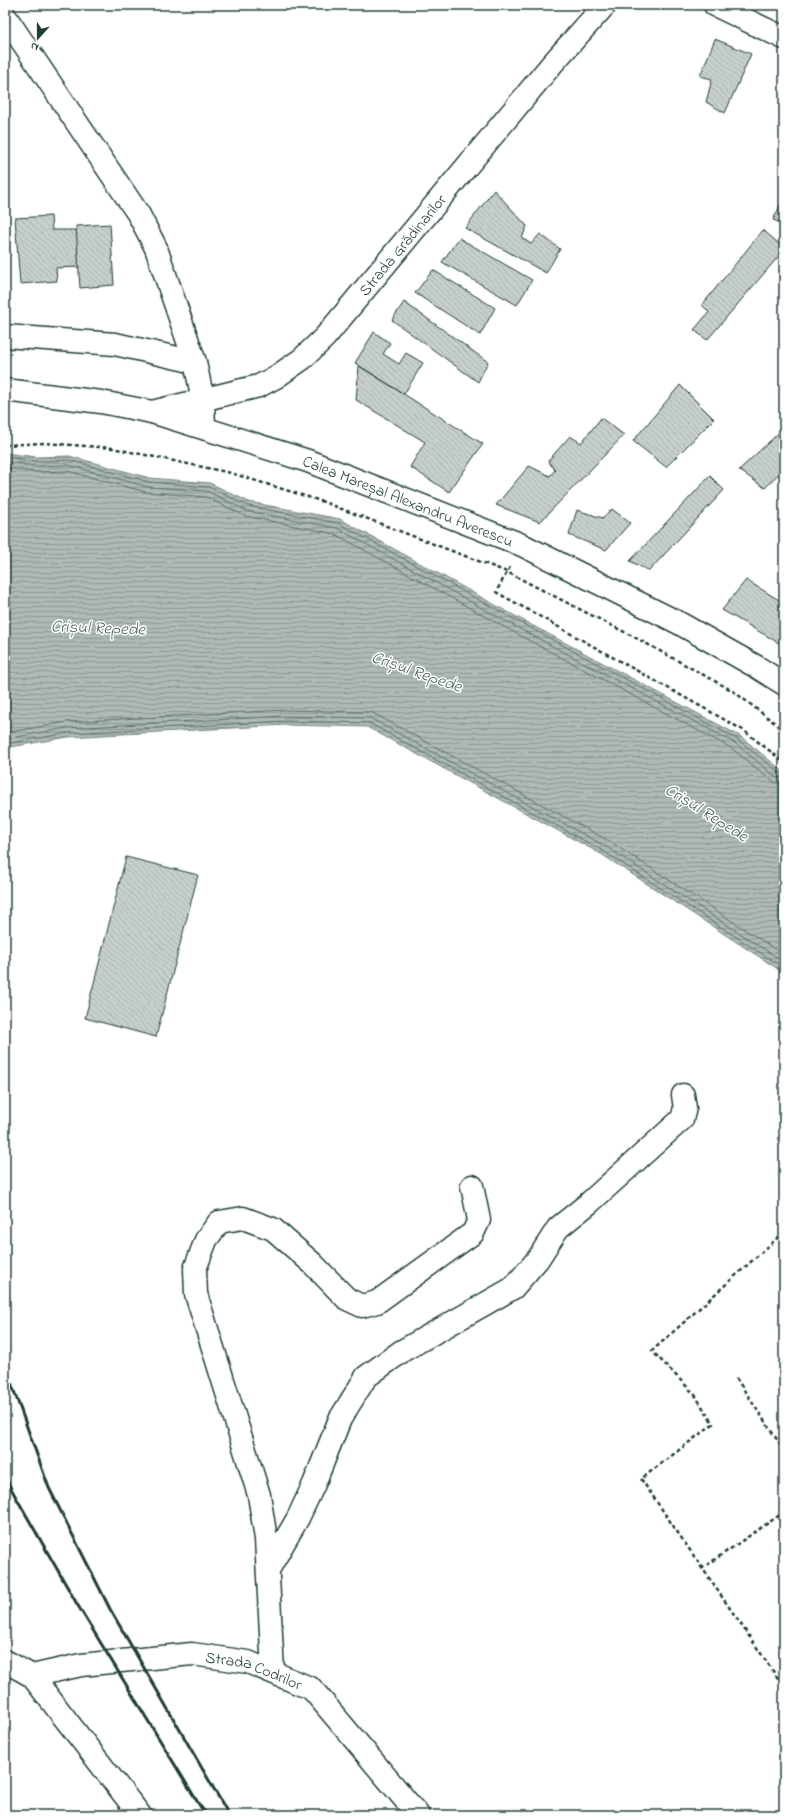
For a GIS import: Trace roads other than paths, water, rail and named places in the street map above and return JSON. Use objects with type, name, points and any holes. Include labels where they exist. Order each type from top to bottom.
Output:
[{"type":"main road","name":"Strada Grădinarilor","points":[[152,412],[259,386],[276,377],[302,359],[325,337],[552,64],[605,5]]},
{"type":"main road","points":[[715,5],[784,38]]},
{"type":"main road","points":[[5,16],[139,215],[156,248],[195,362],[203,400],[204,428]]},
{"type":"main road","points":[[10,337],[125,346],[195,362]]},
{"type":"main road","name":"Calea Mareșal Alexandru Averescu","points":[[5,390],[101,402],[152,412],[308,461],[522,545],[679,623],[758,667],[784,684]]},
{"type":"main road","points":[[268,1570],[298,1518],[314,1484],[340,1419],[366,1378],[402,1350],[513,1288],[538,1259],[558,1228],[589,1203],[682,1119],[685,1108],[682,1095]]},
{"type":"main road","points":[[272,1672],[266,1539],[259,1494],[196,1294],[196,1268],[206,1240],[219,1222],[243,1218],[273,1229],[312,1262],[348,1299],[362,1306],[377,1302],[473,1233],[478,1220],[472,1186]]},
{"type":"main road","name":"Strada Codrilor","points":[[32,1676],[81,1665],[192,1654],[248,1662],[312,1689],[418,1815]]},
{"type":"main road","points":[[5,1661],[32,1676],[140,1815]]},
{"type":"water","name":"Crișul Repede","points":[[5,453],[37,457],[69,456],[150,478],[210,483],[249,502],[340,519],[526,622],[740,736],[784,772],[784,973],[601,854],[367,727],[286,725],[68,737],[5,748]]},
{"type":"railway","points":[[5,1366],[49,1488],[110,1609],[229,1815]]},
{"type":"railway","points":[[5,1475],[9,1485],[77,1604],[200,1806],[207,1815]]}]
